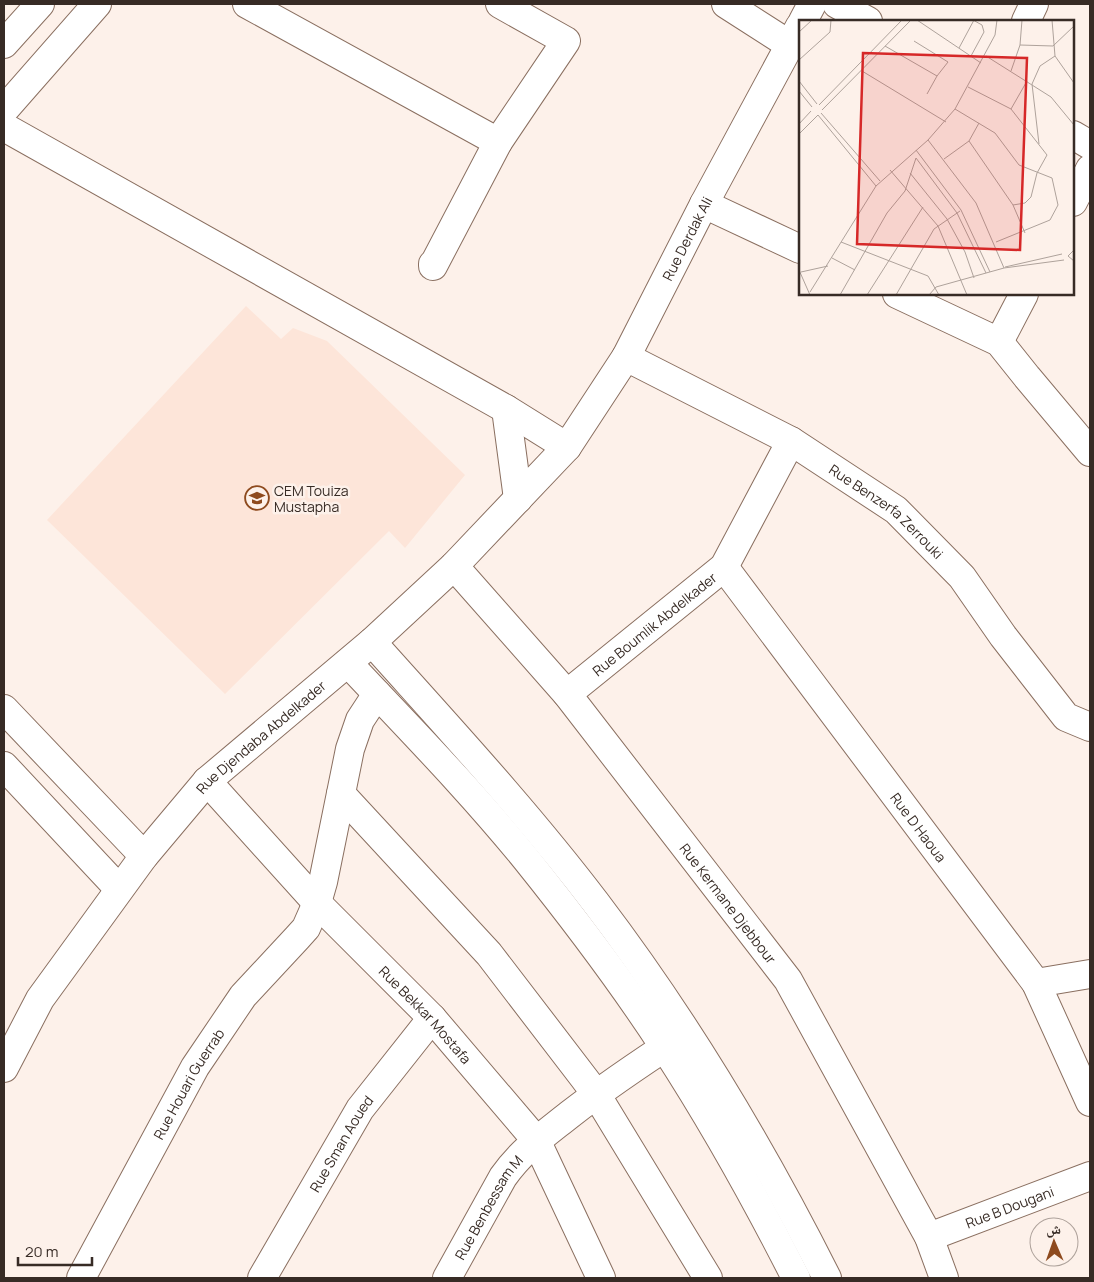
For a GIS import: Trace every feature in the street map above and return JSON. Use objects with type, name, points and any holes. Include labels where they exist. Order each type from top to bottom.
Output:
[{"type":"street","points":[[4,44],[40,4]]},
{"type":"street","points":[[4,110],[97,4]]},
{"type":"street","points":[[247,4],[498,142]]},
{"type":"street","points":[[433,264],[433,266],[498,142],[566,41],[500,4]]},
{"type":"street","points":[[726,4],[795,35]]},
{"type":"street","points":[[804,20],[812,4]]},
{"type":"street","points":[[837,4],[866,20]]},
{"type":"street","points":[[1026,20],[1034,4]]},
{"type":"street","name":"Rue Derdak Ali","points":[[567,447],[626,357],[704,204],[795,35]]},
{"type":"street","points":[[4,127],[506,409],[567,447]]},
{"type":"street","points":[[1074,136],[1090,145]]},
{"type":"street","points":[[1074,200],[1090,169]]},
{"type":"street","points":[[704,204],[799,248]]},
{"type":"street","points":[[899,295],[999,342],[1090,452]]},
{"type":"street","points":[[999,342],[1023,295]]},
{"type":"street","name":"Rue Benzerfa Zerrouki","points":[[626,357],[791,441],[896,510],[962,577],[1003,636],[1066,717],[1090,727]]},
{"type":"street","points":[[506,409],[518,499]]},
{"type":"street","name":"Rue Boumlik Abdelkader","points":[[567,694],[724,567],[791,441]]},
{"type":"street","name":"Rue Djendaba Abdelkader","points":[[4,1068],[40,999],[144,856],[207,781],[348,663],[454,566],[567,447]]},
{"type":"street","name":"Rue Kermane Djebbour","points":[[454,566],[567,694],[788,980],[929,1237],[944,1278]]},
{"type":"street","name":"Rue D Haoua","points":[[724,567],[1036,983],[1090,1102]]},
{"type":"street","points":[[372,642],[496,780],[547,840],[637,959],[687,1032],[727,1096],[765,1161],[827,1278]]},
{"type":"street","points":[[348,663],[474,798],[525,858],[614,975],[664,1047],[704,1110],[741,1174],[796,1278]]},
{"type":"street","name":"Rue Houari Guerrab","points":[[81,1278],[195,1067],[243,996],[306,928],[317,903],[350,749],[360,720],[377,694]]},
{"type":"street","points":[[4,710],[144,856]]},
{"type":"street","points":[[4,766],[119,889]]},
{"type":"street","name":"Rue Bekkar Mostafa","points":[[207,781],[317,903],[432,1018],[536,1140],[601,1278]]},
{"type":"street","points":[[341,794],[489,954],[596,1094],[708,1278]]},
{"type":"street","points":[[1036,983],[1090,974]]},
{"type":"street","name":"Rue Sman Aoued","points":[[262,1278],[360,1109],[432,1018]]},
{"type":"street","name":"Rue Benbessam M","points":[[447,1278],[503,1178],[513,1164],[536,1140],[596,1094],[687,1032]]},
{"type":"street","name":"Rue B Dougani","points":[[929,1237],[1090,1176]]},
{"type":"shaded area","name":"CEM Touiza Mustapha","points":[[246,306],[281,339],[293,328],[327,341],[465,475],[405,548],[389,531],[225,694],[47,520]]},
{"type":"place","name":"CEM Touiza Mustapha","points":[[257,498]]}]
